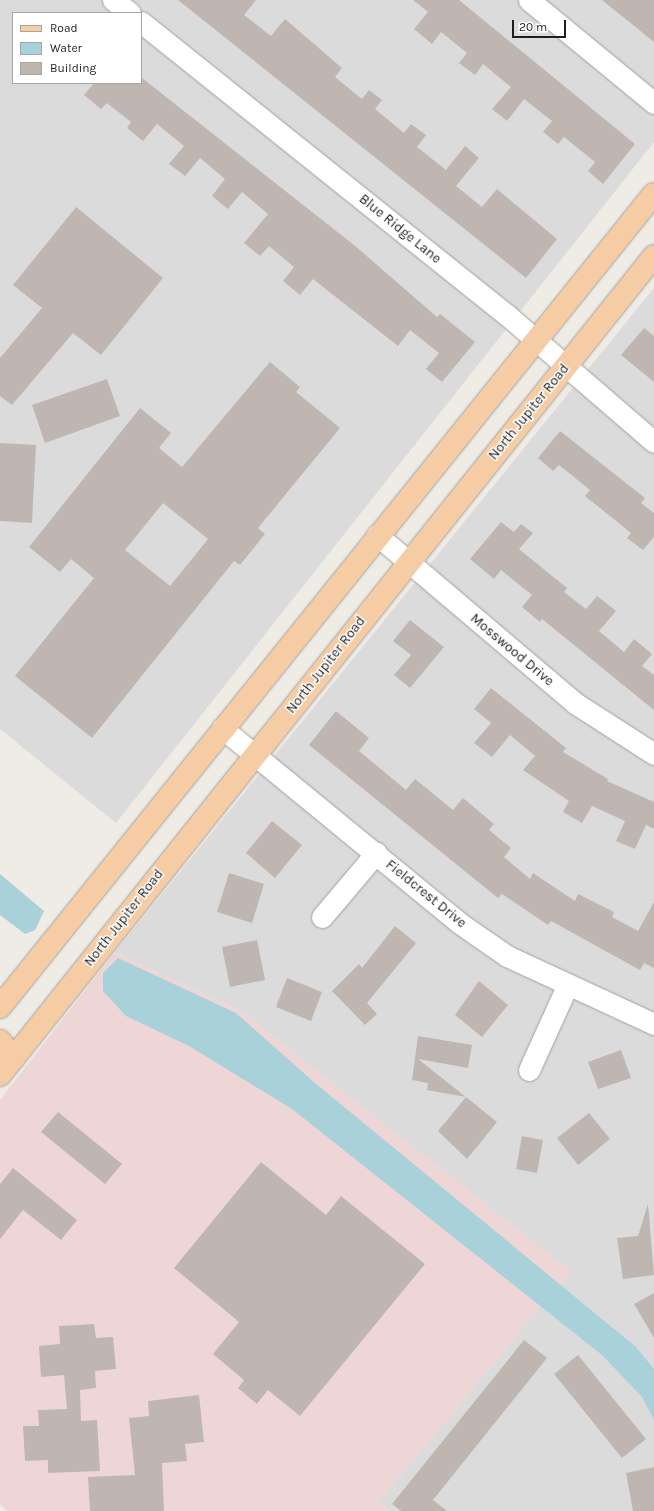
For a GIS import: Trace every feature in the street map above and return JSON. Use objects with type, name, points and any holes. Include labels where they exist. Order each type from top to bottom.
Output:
[{"type":"main road","points":[[0,1007],[377,535],[654,194]]},
{"type":"main road","name":"North Jupiter Road","points":[[0,1075],[408,562],[566,368],[654,256]]},
{"type":"main road","points":[[0,1041],[14,1058]]},
{"type":"street","points":[[114,0],[129,12]]},
{"type":"street","points":[[529,0],[654,103]]},
{"type":"street","name":"Blue Ridge Lane","points":[[142,23],[536,341],[654,442]]},
{"type":"street","name":"Mosswood Drive","points":[[377,535],[575,703],[654,754]]},
{"type":"street","name":"Fieldcrest Drive","points":[[222,728],[376,853],[458,922],[507,956],[654,1024]]},
{"type":"street","points":[[322,917],[376,853]]},
{"type":"street","points":[[529,1070],[568,984]]},
{"type":"shaded area","points":[[0,0],[654,0],[654,142],[116,823],[0,729]]},
{"type":"shaded area","points":[[654,288],[654,1511],[389,1511],[378,1503],[570,1271],[242,1012],[115,952]]},
{"type":"shaded area","points":[[115,952],[242,1012],[570,1271],[378,1503],[388,1511],[8,1511],[0,1504],[0,1100]]},
{"type":"water","points":[[0,874],[44,911],[35,930],[25,934],[0,915]]},
{"type":"water","points":[[118,958],[236,1013],[315,1083],[636,1347],[654,1369],[654,1420],[642,1397],[602,1355],[292,1109],[189,1046],[126,1016],[103,991],[103,973]]},
{"type":"building","points":[[178,0],[256,0],[244,15],[271,36],[285,19],[342,68],[335,77],[362,99],[369,90],[382,100],[375,109],[404,133],[411,124],[426,135],[417,147],[446,170],[465,146],[479,158],[456,186],[482,207],[497,189],[557,239],[526,278]]},
{"type":"building","points":[[413,0],[459,0],[635,144],[603,184],[588,171],[595,162],[564,137],[558,144],[543,132],[552,121],[524,99],[507,121],[492,109],[511,87],[483,64],[475,75],[459,63],[467,53],[441,32],[432,44],[414,29],[428,12]]},
{"type":"building","points":[[602,0],[654,0],[654,42]]},
{"type":"building","points":[[142,78],[354,245],[437,317],[440,314],[475,342],[442,382],[426,369],[439,353],[410,330],[398,346],[313,279],[300,295],[283,281],[294,267],[269,246],[260,256],[244,243],[268,214],[242,192],[228,209],[212,196],[225,179],[200,158],[185,176],[169,164],[184,146],[157,124],[143,141],[127,128],[131,122],[107,103],[101,109],[84,95],[93,84],[142,84]]},
{"type":"building","points":[[76,207],[163,278],[101,355],[73,333],[12,405],[0,396],[0,358],[42,308],[13,285]]},
{"type":"building","points":[[644,328],[654,336],[654,382],[621,355]]},
{"type":"building","points":[[270,362],[300,387],[296,392],[340,428],[258,528],[265,534],[240,565],[234,561],[92,738],[15,676],[94,578],[71,559],[60,572],[29,547],[140,408],[171,433],[159,448],[182,467]],"holes":[[[163,503],[208,539],[170,586],[125,550]]]},
{"type":"building","points":[[107,379],[120,416],[45,443],[32,405]]},
{"type":"building","points":[[560,431],[645,498],[641,503],[654,513],[654,537],[643,550],[627,538],[631,533],[585,496],[590,490],[559,465],[553,471],[538,458]]},
{"type":"building","points":[[0,443],[36,445],[32,523],[0,521]]},
{"type":"building","points":[[501,522],[514,532],[521,524],[533,533],[519,549],[567,588],[564,592],[586,609],[597,596],[616,611],[599,631],[624,652],[634,639],[652,654],[642,666],[654,675],[654,710],[542,619],[540,622],[522,607],[532,595],[501,570],[494,579],[470,559]]},
{"type":"building","points":[[410,620],[444,647],[410,688],[394,675],[411,655],[393,641]]},
{"type":"building","points":[[491,688],[566,748],[563,752],[608,779],[607,781],[654,802],[654,829],[646,825],[635,849],[616,841],[625,821],[592,806],[582,823],[563,812],[569,801],[523,770],[535,756],[510,735],[492,757],[474,743],[491,723],[474,709]]},
{"type":"building","points":[[336,711],[369,738],[359,751],[406,790],[415,779],[453,810],[463,798],[494,824],[489,830],[511,848],[504,857],[530,879],[533,873],[575,901],[578,894],[614,912],[612,917],[638,931],[654,902],[654,968],[644,963],[640,970],[551,921],[548,925],[502,894],[498,898],[309,745]]},
{"type":"building","points":[[272,821],[302,845],[275,878],[246,853]]},
{"type":"building","points":[[229,873],[264,884],[252,923],[217,912]]},
{"type":"building","points":[[395,926],[416,943],[367,1003],[377,1014],[365,1025],[332,991],[359,964],[362,968]]},
{"type":"building","points":[[257,940],[265,980],[230,987],[222,947]]},
{"type":"building","points":[[287,978],[322,992],[311,1021],[276,1007]]},
{"type":"building","points":[[479,981],[508,1005],[482,1037],[455,1015]]},
{"type":"building","points":[[418,1036],[472,1045],[468,1068],[418,1059],[466,1097],[427,1090],[428,1083],[412,1080]]},
{"type":"building","points":[[621,1050],[631,1078],[598,1089],[588,1062]]},
{"type":"building","points":[[466,1097],[497,1122],[467,1159],[438,1131]]},
{"type":"building","points":[[58,1112],[122,1164],[105,1184],[41,1132]]},
{"type":"building","points":[[589,1113],[610,1139],[578,1165],[557,1138]]},
{"type":"building","points":[[522,1136],[543,1140],[537,1173],[516,1169]]},
{"type":"building","points":[[261,1162],[326,1215],[341,1196],[425,1264],[300,1416],[268,1390],[257,1404],[238,1388],[244,1380],[213,1354],[239,1322],[174,1268]]},
{"type":"building","points":[[13,1168],[77,1220],[61,1240],[23,1210],[0,1239],[0,1184]]},
{"type":"building","points":[[648,1204],[654,1275],[623,1279],[617,1238],[638,1236]]},
{"type":"building","points":[[654,1293],[654,1338],[634,1304]]},
{"type":"building","points":[[94,1324],[96,1338],[113,1337],[116,1369],[95,1371],[96,1388],[80,1390],[81,1421],[97,1420],[100,1471],[48,1473],[48,1460],[25,1461],[23,1426],[39,1426],[38,1410],[67,1409],[64,1375],[41,1377],[39,1346],[60,1344],[59,1326]]},
{"type":"building","points":[[524,1340],[547,1358],[433,1500],[447,1511],[401,1511],[392,1504]]},
{"type":"building","points":[[578,1355],[646,1439],[622,1458],[554,1374]]},
{"type":"building","points":[[199,1395],[204,1442],[185,1444],[187,1461],[162,1463],[164,1511],[90,1511],[88,1477],[135,1475],[129,1418],[149,1416],[148,1401]]},
{"type":"building","points":[[654,1467],[654,1511],[633,1511],[626,1473]]}]
